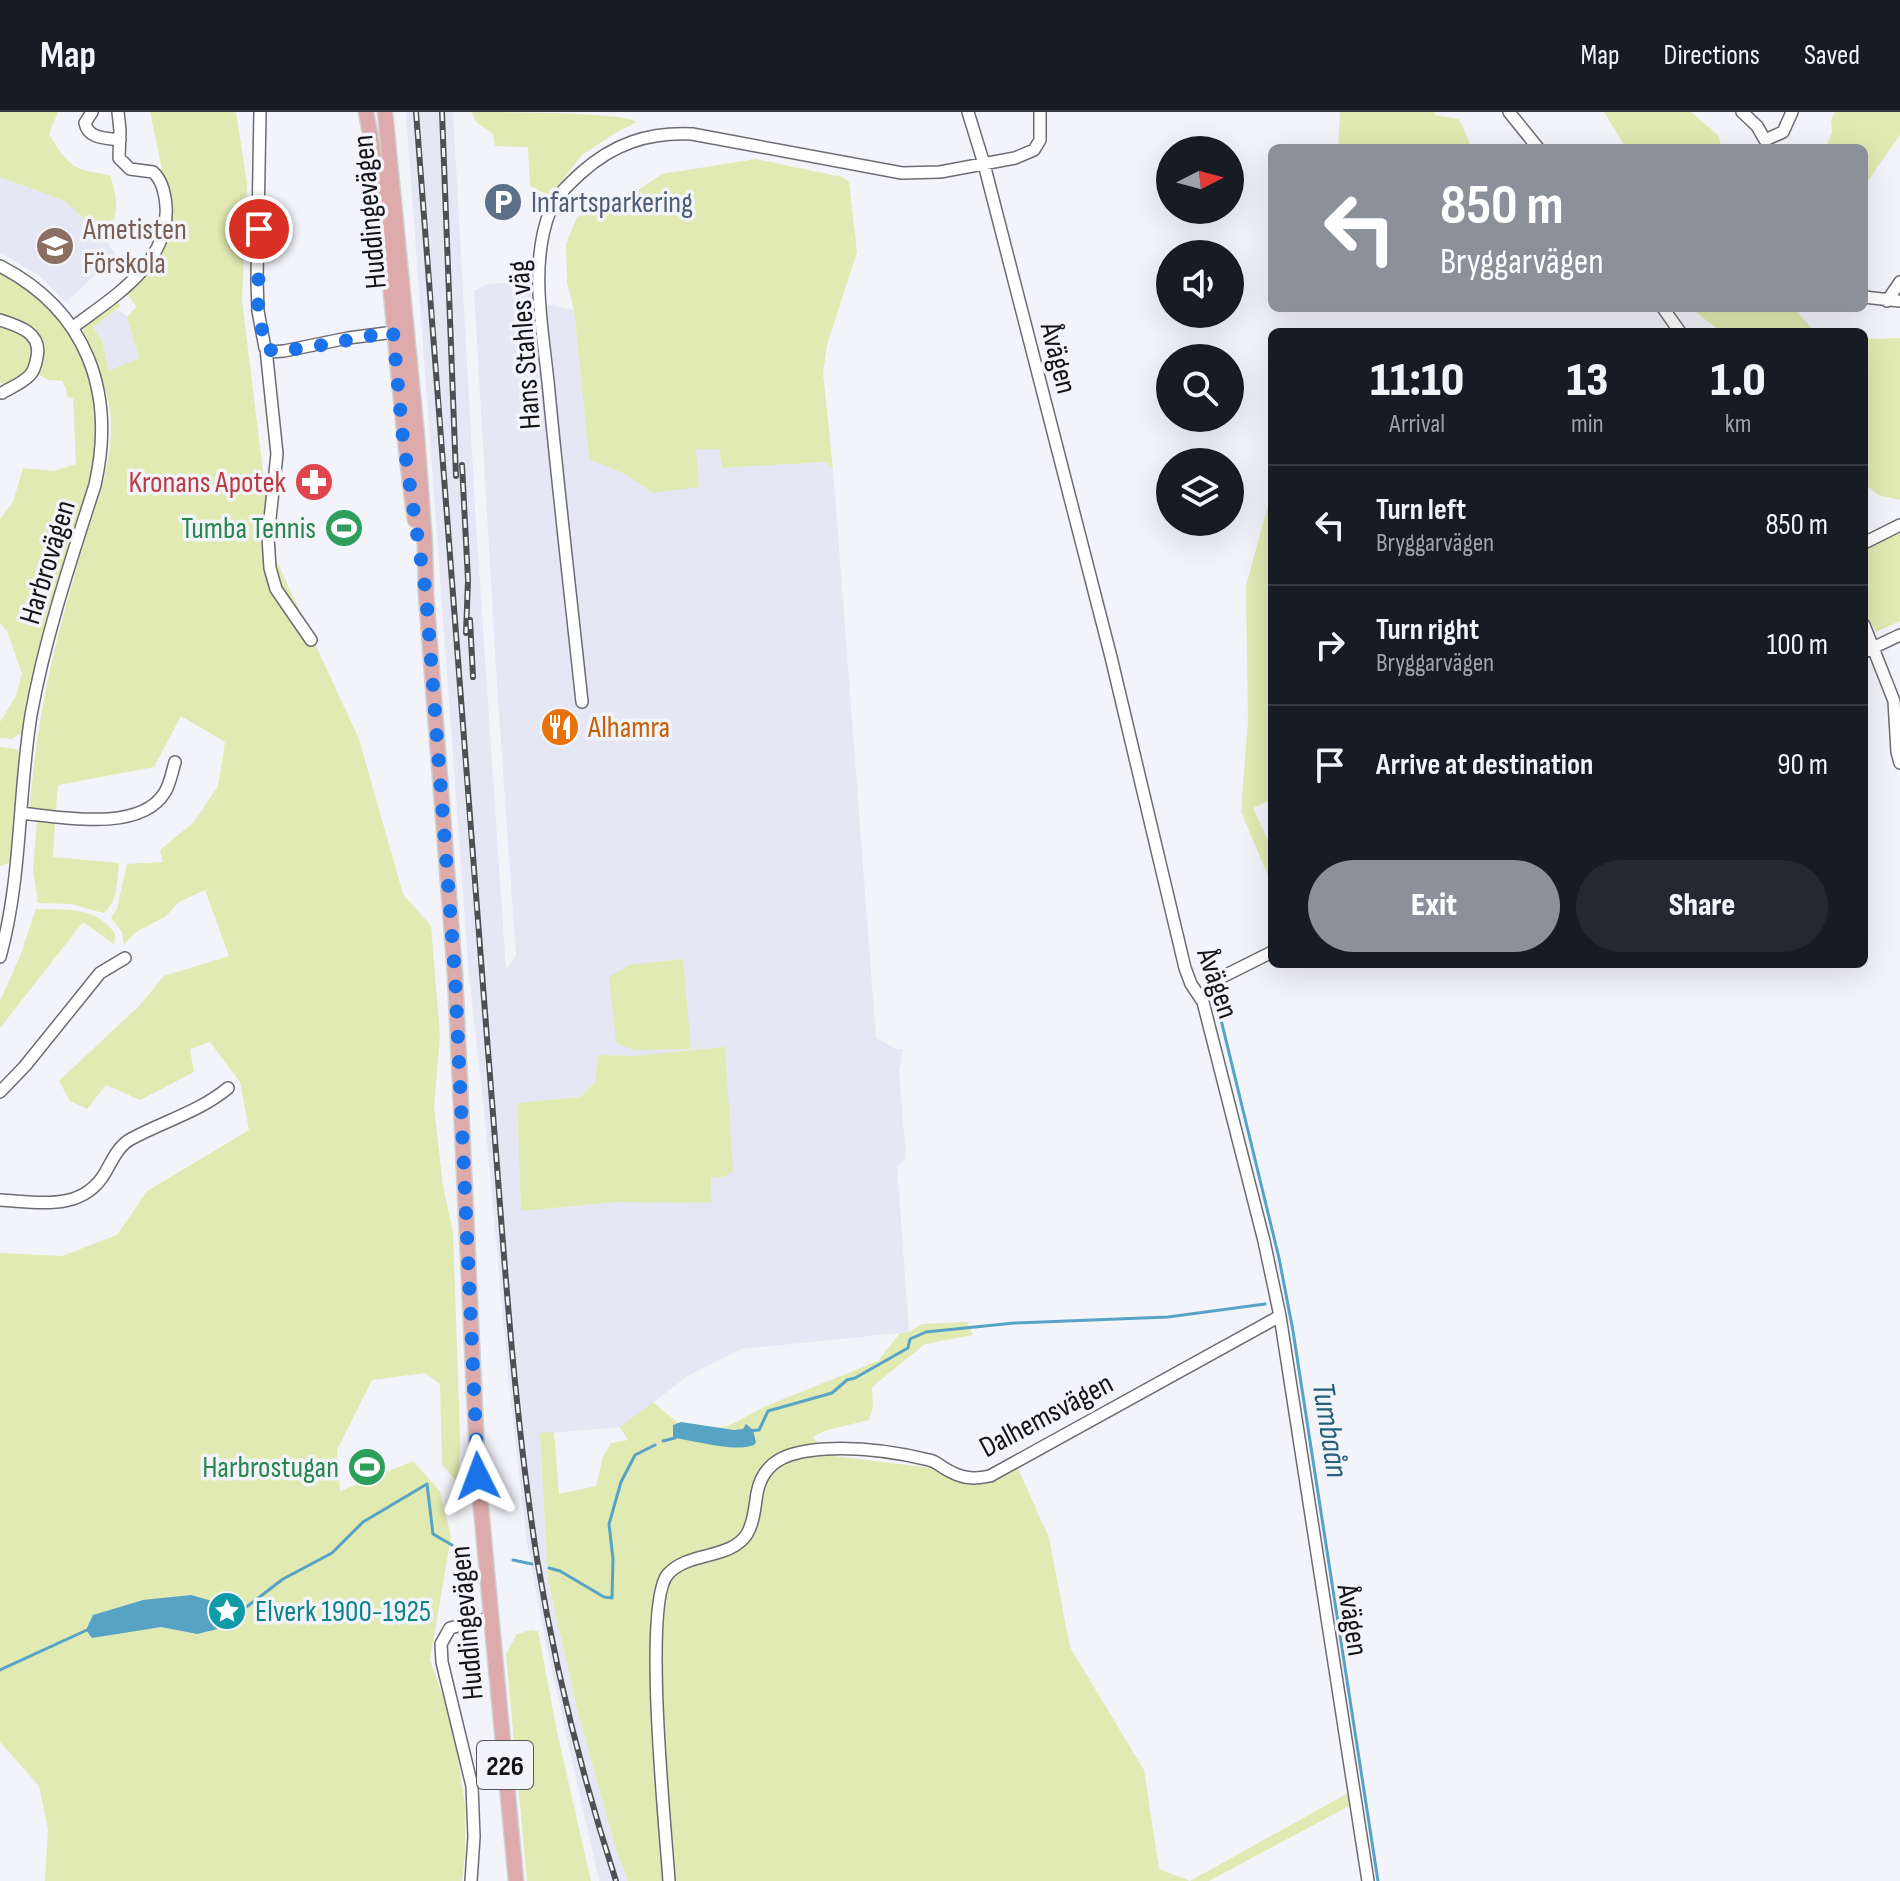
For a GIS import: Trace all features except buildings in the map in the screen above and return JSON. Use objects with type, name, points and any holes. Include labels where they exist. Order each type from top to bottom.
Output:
[{"type":"main road","name":"Huddingevägen","points":[[366,112],[377,167],[400,332]]},
{"type":"main road","name":"Huddingevägen","points":[[385,112],[400,332],[403,439],[426,594],[455,975],[478,1476],[516,1881]]},
{"type":"street","points":[[92,112],[85,123],[88,132],[93,136],[120,140]]},
{"type":"street","points":[[72,328],[143,269],[157,252],[163,234],[166,209],[160,182],[153,172],[130,169],[119,158],[118,112]]},
{"type":"street","points":[[260,112],[258,311],[266,349],[277,454],[268,537],[270,568],[276,589],[311,640]]},
{"type":"street","name":"Åvägen","points":[[968,112],[1111,657],[1185,968],[1203,1002],[1264,1241],[1280,1316],[1368,1881]]},
{"type":"street","name":"Hans Stahles väg","points":[[582,702],[566,577],[541,301],[540,248],[555,201],[600,156],[640,138],[692,134],[902,173],[940,172],[1022,156],[1034,150],[1040,140],[1040,112]]},
{"type":"street","points":[[1509,112],[1535,144]]},
{"type":"street","points":[[1742,112],[1757,126],[1765,144],[1783,132],[1792,112]]},
{"type":"street","name":"Harbrovägen","points":[[0,266],[47,297],[72,328],[89,357],[96,377],[102,407],[103,441],[95,485],[38,679],[27,744],[12,908],[0,957]]},
{"type":"street","points":[[1868,298],[1894,301],[1900,282]]},
{"type":"street","points":[[0,320],[21,326],[29,332],[37,343],[38,353],[30,375],[2,393]]},
{"type":"street","points":[[266,349],[284,351],[348,338],[400,332]]},
{"type":"street","points":[[1868,541],[1900,525]]},
{"type":"street","points":[[1900,635],[1869,650],[1894,701],[1900,763]]},
{"type":"street","points":[[21,813],[94,819],[136,815],[166,791],[175,762]]},
{"type":"street","points":[[1220,978],[1268,954]]},
{"type":"street","points":[[0,1092],[25,1066],[100,973],[125,958]]},
{"type":"street","points":[[0,1200],[62,1202],[87,1194],[127,1141],[208,1105],[228,1088]]},
{"type":"street","name":"Dalhemsvägen","points":[[669,1881],[656,1643],[658,1600],[666,1576],[681,1564],[732,1548],[746,1534],[754,1514],[758,1488],[772,1462],[789,1454],[826,1449],[882,1451],[933,1461],[961,1477],[974,1479],[990,1476],[1280,1316]]},
{"type":"street","points":[[471,1881],[474,1837],[472,1786],[442,1662],[441,1644],[450,1628],[491,1618]]},
{"type":"shaded area","points":[[406,112],[453,112],[476,524],[506,970],[516,956],[474,291],[488,284],[530,281],[532,307],[550,305],[574,310],[589,458],[625,474],[651,493],[695,450],[719,449],[722,468],[826,462],[833,469],[876,1038],[896,1049],[903,1049],[899,1072],[906,1158],[897,1166],[909,1332],[741,1349],[688,1376],[620,1427],[540,1434],[548,1580],[577,1709],[615,1846],[628,1881],[599,1881],[527,1543],[469,975]],"holes":[[[599,1055],[633,1056],[723,1177],[711,1178],[712,1202],[617,1202],[521,1211],[517,1103],[580,1097],[595,1082]]]},
{"type":"shaded area","name":"Ametisten Förskola","points":[[0,177],[65,201],[105,238],[116,256],[66,302],[37,274],[0,253]]},
{"type":"shaded area","points":[[117,309],[127,317],[139,358],[109,372],[102,341],[93,327]]},
{"type":"green space","points":[[0,112],[58,112],[49,134],[61,153],[79,168],[110,175],[116,207],[105,238],[65,201],[0,177]]},
{"type":"green space","points":[[150,112],[236,112],[247,184],[242,300],[273,553],[359,739],[403,894],[431,926],[440,1035],[434,1108],[443,1186],[453,1232],[459,1484],[442,1465],[440,1384],[425,1373],[372,1380],[337,1450],[340,1491],[413,1461],[440,1491],[451,1537],[430,1660],[447,1708],[465,1805],[462,1881],[45,1881],[48,1829],[39,1786],[0,1742],[0,1253],[62,1256],[117,1235],[147,1191],[249,1130],[240,1082],[210,1042],[190,1049],[194,1072],[140,1100],[106,1085],[87,1109],[70,1101],[59,1081],[139,1006],[164,976],[229,956],[205,890],[179,902],[165,917],[136,932],[124,945],[122,932],[111,918],[117,908],[127,864],[163,862],[160,850],[194,822],[218,786],[225,742],[181,716],[154,767],[58,785],[56,810],[30,808],[36,746],[52,659],[108,461],[111,423],[108,398],[83,330],[85,323],[115,301],[119,303],[120,307],[93,327],[102,341],[109,371],[139,358],[127,317],[136,307],[127,293],[156,262],[166,235],[164,181]],"holes":[[[143,1600],[197,1634],[161,1627],[129,1631],[86,1630],[94,1615]]]},
{"type":"green space","points":[[472,112],[587,114],[637,122],[582,155],[550,196],[530,186],[528,147],[495,146],[493,134],[476,122]]},
{"type":"green space","points":[[1340,112],[1435,112],[1435,115],[1459,119],[1470,144],[1338,144]]},
{"type":"green space","points":[[1604,112],[1691,112],[1718,135],[1721,144],[1624,144]]},
{"type":"green space","points":[[1835,112],[1900,112],[1900,135],[1868,180],[1868,144],[1828,144],[1832,132],[1831,120]]},
{"type":"green space","points":[[756,159],[842,177],[849,182],[857,252],[827,345],[823,373],[833,469],[826,462],[722,468],[719,449],[696,450],[699,487],[652,493],[625,474],[589,459],[574,310],[567,283],[566,244],[577,217],[625,199],[662,174]]},
{"type":"green space","points":[[0,274],[52,311],[71,335],[93,390],[98,421],[97,453],[88,497],[48,621],[23,732],[12,739],[0,738],[0,722],[16,696],[22,674],[7,631],[0,623],[0,519],[13,502],[23,468],[54,471],[76,464],[73,398],[67,397],[62,381],[48,380],[38,374],[43,348],[38,334],[21,322],[0,315]]},
{"type":"green space","points":[[1797,312],[1811,328],[1716,328],[1697,313]]},
{"type":"green space","points":[[0,325],[22,333],[33,349],[26,370],[6,385],[0,383]]},
{"type":"green space","points":[[1900,338],[1899,500],[1878,495],[1868,486],[1868,339]]},
{"type":"green space","points":[[1268,505],[1268,801],[1253,808],[1268,840],[1268,876],[1241,812],[1248,721],[1246,586]]},
{"type":"green space","points":[[1900,529],[1900,621],[1876,632],[1868,618],[1868,548]]},
{"type":"green space","points":[[0,747],[16,749],[21,755],[10,862],[2,866],[0,865]]},
{"type":"green space","points":[[37,820],[55,821],[53,857],[119,863],[112,904],[103,913],[71,904],[38,903],[33,871]]},
{"type":"green space","points":[[36,909],[80,911],[99,918],[115,934],[114,944],[83,922],[0,1028],[0,1001]]},
{"type":"green space","points":[[683,959],[691,1049],[633,1050],[616,1043],[609,977],[629,965]]},
{"type":"green space","points":[[725,1047],[733,1171],[723,1177],[711,1178],[712,1203],[617,1202],[521,1211],[517,1103],[580,1097],[595,1082],[598,1055],[633,1056]]},
{"type":"green space","points":[[967,1322],[973,1335],[925,1344],[872,1387],[873,1407],[869,1420],[827,1430],[813,1437],[818,1443],[789,1450],[766,1462],[757,1475],[745,1526],[735,1540],[674,1560],[662,1572],[653,1597],[652,1644],[663,1881],[628,1881],[615,1846],[577,1709],[548,1580],[540,1433],[554,1432],[559,1494],[596,1486],[603,1457],[611,1443],[628,1440],[620,1427],[653,1402],[683,1427],[710,1429],[728,1426],[766,1406],[878,1361],[900,1333],[909,1332],[922,1324]]},
{"type":"green space","points":[[825,1455],[932,1468],[966,1485],[978,1485],[1017,1466],[1049,1538],[1070,1647],[1144,1770],[1159,1869],[1190,1881],[673,1881],[659,1645],[667,1585],[681,1568],[736,1551],[750,1539],[762,1486],[781,1464]]},
{"type":"green space","points":[[538,1631],[591,1881],[527,1881],[506,1654],[517,1634]]},
{"type":"green space","points":[[1348,1793],[1351,1805],[1209,1881],[1190,1881]]},
{"type":"water","points":[[681,1422],[734,1430],[743,1429],[746,1424],[753,1430],[756,1442],[736,1448],[673,1438],[673,1425]]},
{"type":"water","points":[[191,1595],[219,1603],[226,1627],[197,1634],[161,1627],[92,1638],[86,1630],[93,1615],[143,1600]]},
{"type":"waterway","name":"Tumbaån","points":[[1214,991],[1279,1258],[1293,1331],[1378,1881]]},
{"type":"waterway","points":[[749,1431],[759,1430],[768,1411],[832,1393],[847,1380],[908,1348],[910,1339],[926,1332],[1014,1323],[1168,1317],[1265,1304]]},
{"type":"waterway","points":[[663,1441],[675,1438]]},
{"type":"waterway","points":[[549,1568],[560,1571],[604,1597],[612,1598],[613,1559],[609,1524],[621,1482],[635,1455],[655,1445]]},
{"type":"waterway","points":[[222,1615],[240,1612],[283,1579],[332,1553],[363,1522],[427,1484],[433,1534],[452,1545]]},
{"type":"waterway","points":[[513,1560],[532,1564]]},
{"type":"waterway","points":[[0,1670],[87,1630]]},
{"type":"railway","points":[[416,112],[520,1433],[552,1641],[581,1762],[616,1881]]},
{"type":"railway","points":[[442,112],[456,476]]},
{"type":"railway","points":[[462,465],[468,580],[466,633]]},
{"type":"railway","points":[[470,620],[473,677]]},
{"type":"place","name":"Infartsparkering","points":[[503,202]]},
{"type":"place","name":"Ametisten Förskola","points":[[55,246]]},
{"type":"place","name":"Kronans Apotek","points":[[314,482]]},
{"type":"place","name":"Tumba Tennis","points":[[344,528]]},
{"type":"place","name":"Alhamra","points":[[560,727]]},
{"type":"place","name":"Harbrostugan","points":[[367,1467]]},
{"type":"place","name":"Elverk 1900-1925","points":[[227,1611]]},
{"type":"route","points":[[259,229],[258,311],[266,349],[270,352],[284,351],[393,332],[403,439],[426,594],[455,975],[478,1476]]}]
